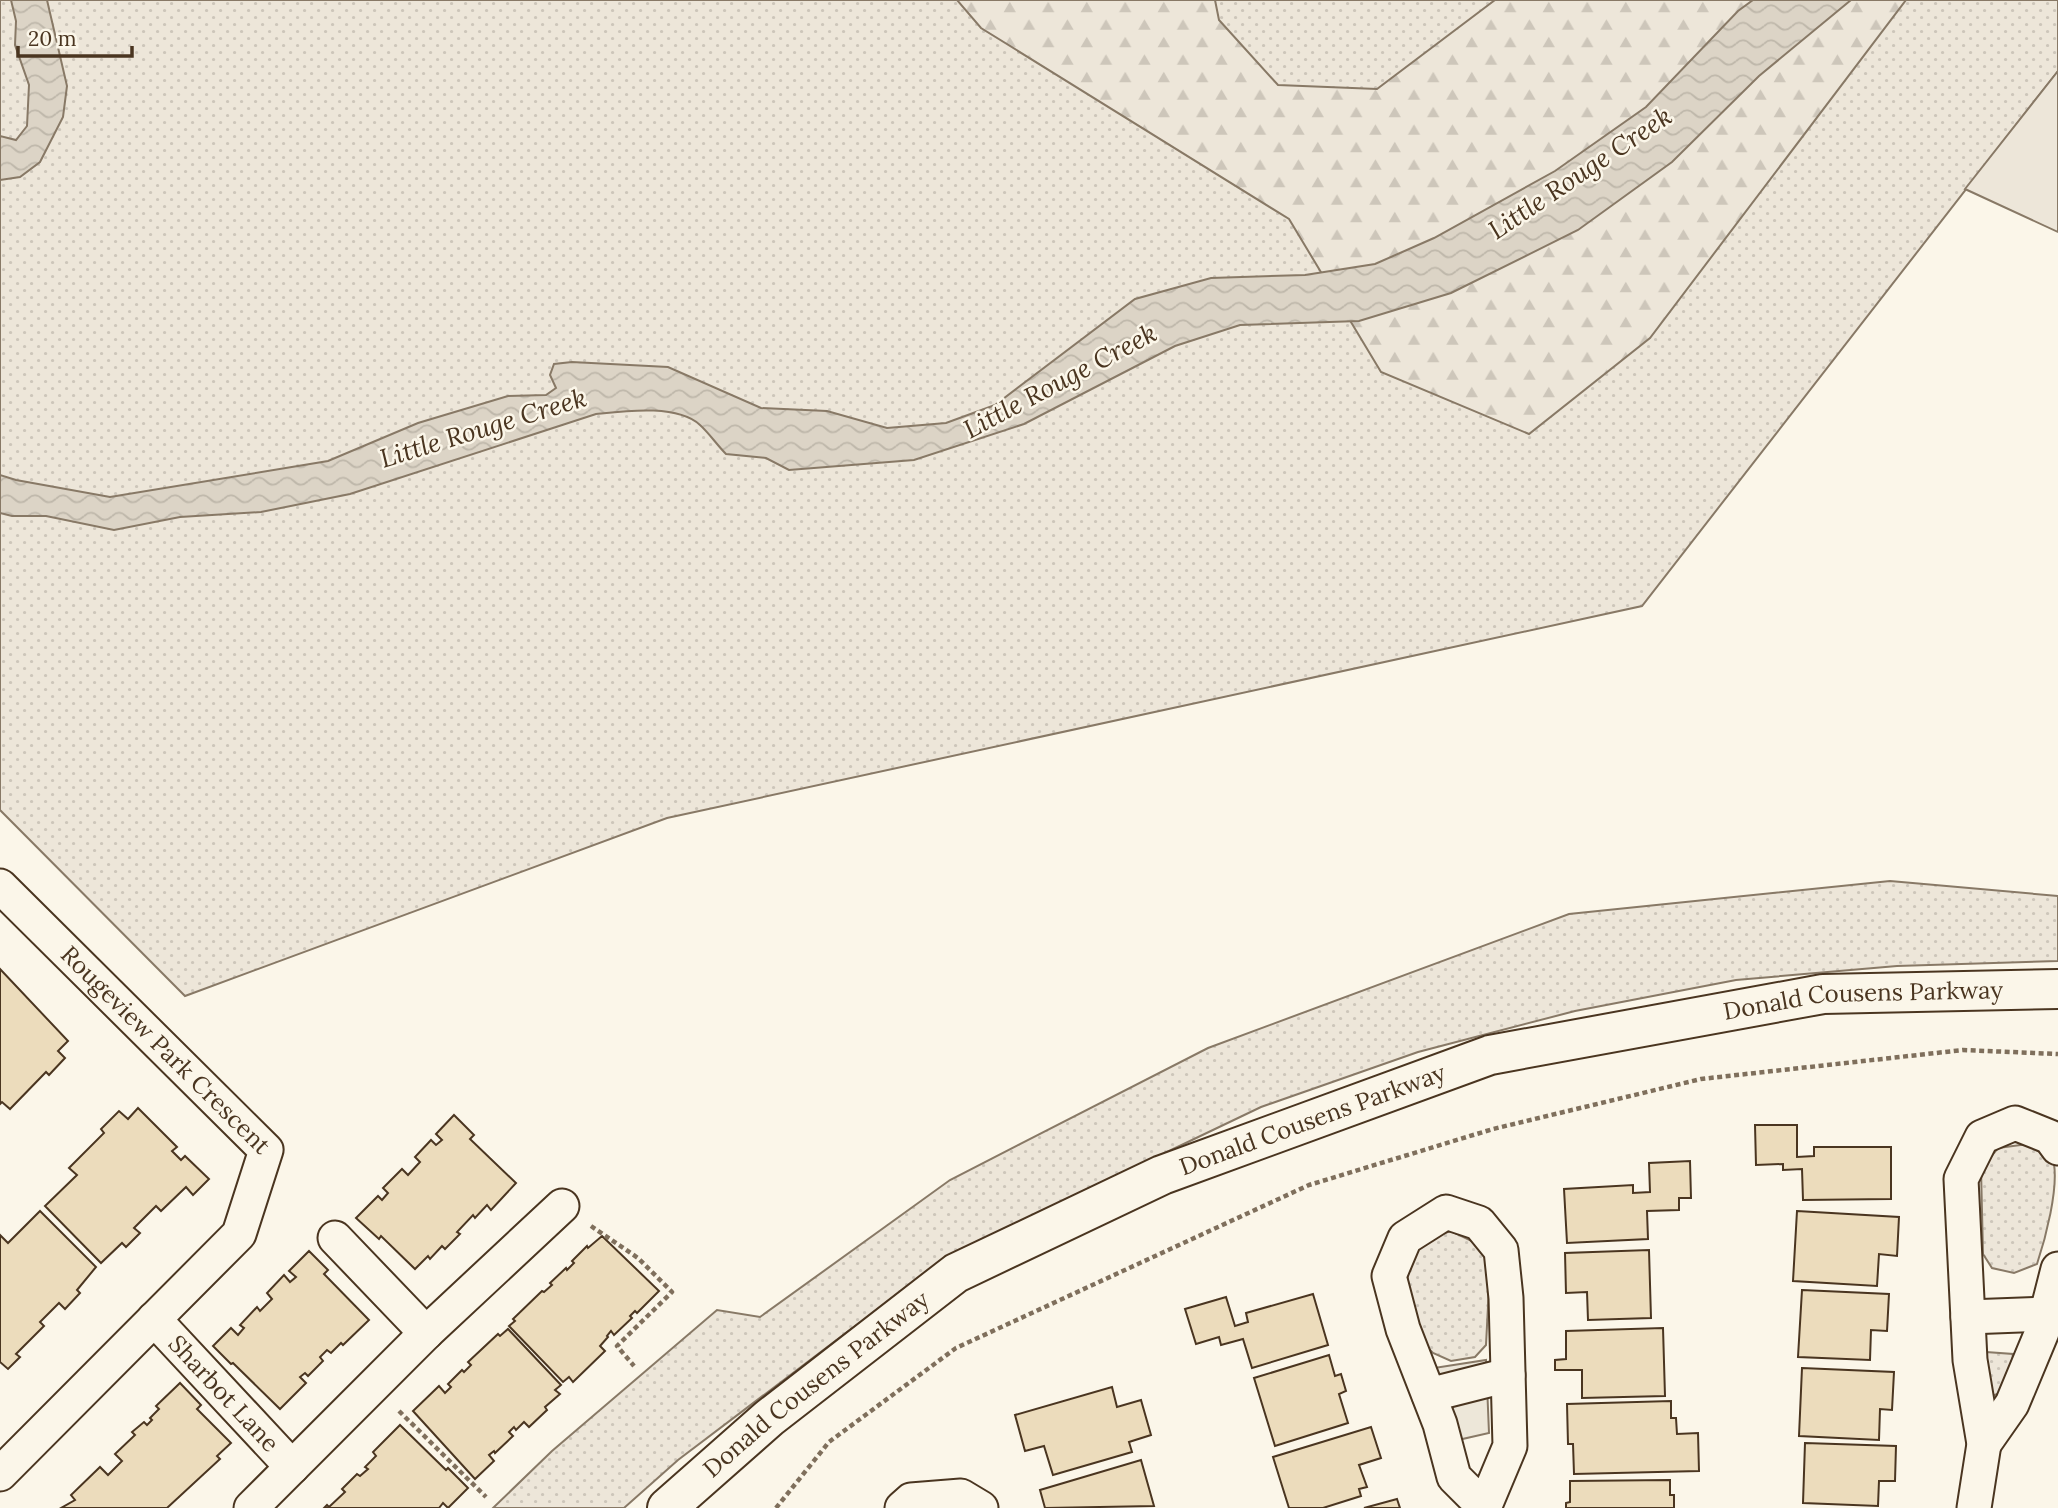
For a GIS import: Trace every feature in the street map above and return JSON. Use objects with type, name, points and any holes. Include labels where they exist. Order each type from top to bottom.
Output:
[{"type":"main road","name":"Donald Cousens Parkway","points":[[667,1508],[769,1418],[956,1273],[1162,1175],[1490,1055],[1823,994],[2058,989]]},
{"type":"street","name":"Rougeview Park Crescent","points":[[0,886],[266,1150],[239,1234],[0,1474]]},
{"type":"street","points":[[1974,1508],[1984,1444],[1970,1360],[1961,1179],[1982,1137],[2015,1124],[2050,1137],[2058,1148]]},
{"type":"street","name":"Sharbot Lane","points":[[251,1508],[426,1333],[562,1206]]},
{"type":"street","points":[[1446,1212],[1479,1223],[1501,1250],[1506,1298],[1508,1375],[1510,1446],[1484,1508],[1454,1477],[1440,1424],[1403,1329],[1388,1276],[1405,1238],[1446,1212]]},
{"type":"street","points":[[335,1238],[426,1333]]},
{"type":"street","points":[[1984,1444],[2011,1404],[2042,1332],[2058,1269]]},
{"type":"street","points":[[1968,1317],[2045,1314]]},
{"type":"street","name":"Sharbot Lane","points":[[154,1320],[292,1467]]},
{"type":"street","points":[[1429,1395],[1508,1375]]},
{"type":"street","points":[[902,1508],[911,1500],[961,1496],[981,1508]]},
{"type":"path","points":[[776,1508],[829,1442],[956,1348],[1309,1185],[1493,1129],[1701,1079],[1963,1050],[2058,1054]]},
{"type":"path","points":[[562,1206],[638,1258],[672,1292],[617,1346],[634,1366]]},
{"type":"path","points":[[373,1386],[486,1497]]},
{"type":"green space","points":[[0,0],[2058,0],[2058,71],[1642,606],[667,818],[185,996],[0,810]]},
{"type":"green space","points":[[957,0],[1215,0],[1219,20],[1278,85],[1377,89],[1495,0],[1906,0],[1650,338],[1529,434],[1381,372],[1289,219],[981,28]]},
{"type":"green space","points":[[2058,71],[2058,232],[1965,189]]},
{"type":"green space","points":[[1890,881],[2058,896],[2058,961],[1897,966],[1736,980],[1575,1011],[1418,1052],[1261,1107],[1100,1184],[969,1251],[851,1329],[678,1460],[624,1508],[493,1508],[552,1451],[717,1310],[760,1317],[950,1180],[1208,1048],[1569,914]]},
{"type":"green space","points":[[2028,1144],[2054,1164],[2053,1200],[2037,1264],[2014,1273],[1992,1268],[1983,1254],[1981,1169],[1998,1148]]},
{"type":"green space","points":[[1451,1231],[1478,1244],[1490,1268],[1486,1345],[1475,1357],[1451,1361],[1433,1353],[1427,1347],[1410,1293],[1408,1265],[1412,1253],[1420,1243]]},
{"type":"green space","points":[[1986,1352],[2013,1354],[2011,1373],[2001,1393],[1991,1396],[1986,1385]]},
{"type":"shaded area","points":[[1486,1360],[1489,1433],[1458,1440],[1434,1368]]},
{"type":"water","points":[[11,0],[47,0],[67,86],[63,117],[40,162],[20,177],[0,180],[0,136],[16,140],[27,126],[29,85],[15,45],[16,21]]},
{"type":"water","name":"Little Rouge Creek","points":[[1753,0],[1851,0],[1759,76],[1672,162],[1578,230],[1451,293],[1359,321],[1240,325],[1175,346],[1024,424],[914,460],[789,470],[766,458],[726,454],[700,425],[690,418],[650,410],[596,414],[350,494],[261,512],[180,517],[114,530],[46,516],[12,516],[0,513],[0,475],[110,497],[328,461],[418,423],[508,396],[546,395],[556,388],[550,375],[554,364],[572,362],[668,367],[761,408],[827,411],[887,428],[946,423],[995,405],[1135,299],[1211,278],[1305,275],[1375,264],[1434,238],[1555,171],[1646,107],[1738,11]]},
{"type":"building","points":[[0,969],[68,1041],[58,1051],[65,1058],[49,1075],[46,1072],[10,1109],[2,1102],[0,1104]]},
{"type":"building","points":[[138,1108],[177,1147],[172,1151],[181,1160],[185,1156],[209,1179],[193,1195],[186,1187],[161,1211],[156,1206],[134,1228],[140,1233],[126,1247],[122,1243],[101,1263],[45,1206],[77,1175],[69,1168],[104,1133],[101,1129],[119,1111],[128,1119]]},
{"type":"building","points":[[454,1115],[474,1135],[470,1139],[516,1183],[491,1210],[487,1205],[475,1218],[473,1215],[445,1249],[442,1246],[430,1259],[428,1256],[415,1269],[381,1236],[379,1239],[356,1218],[378,1196],[382,1200],[388,1193],[383,1188],[402,1169],[408,1175],[420,1162],[415,1157],[431,1140],[436,1145],[442,1140],[436,1134]]},
{"type":"building","points":[[1755,1125],[1797,1125],[1797,1157],[1814,1156],[1814,1147],[1891,1147],[1891,1199],[1803,1200],[1802,1169],[1783,1170],[1783,1164],[1756,1165]]},
{"type":"building","points":[[1690,1161],[1691,1198],[1679,1198],[1679,1210],[1647,1211],[1648,1239],[1567,1243],[1564,1189],[1633,1185],[1633,1193],[1650,1192],[1649,1163]]},
{"type":"building","points":[[40,1211],[96,1267],[77,1290],[80,1293],[65,1309],[59,1303],[40,1322],[44,1326],[16,1354],[20,1357],[8,1369],[0,1362],[0,1235],[8,1243]]},
{"type":"building","points":[[1797,1211],[1899,1217],[1897,1256],[1879,1254],[1877,1286],[1793,1281]]},
{"type":"building","points":[[602,1236],[659,1291],[637,1313],[635,1311],[630,1316],[632,1318],[614,1335],[611,1331],[600,1346],[605,1351],[573,1382],[569,1377],[563,1382],[509,1326],[542,1291],[552,1285],[550,1283],[574,1263],[572,1261],[587,1246],[588,1248]]},
{"type":"building","points":[[1649,1250],[1651,1318],[1588,1320],[1587,1292],[1566,1293],[1565,1253]]},
{"type":"building","points":[[309,1251],[328,1270],[324,1274],[369,1320],[343,1345],[341,1343],[331,1353],[327,1350],[320,1357],[323,1361],[308,1376],[305,1373],[300,1377],[306,1383],[280,1409],[213,1346],[231,1328],[238,1335],[244,1328],[240,1325],[257,1307],[260,1311],[272,1299],[267,1293],[284,1275],[290,1282],[296,1277],[289,1271]]},
{"type":"building","points":[[1802,1290],[1889,1294],[1887,1331],[1871,1330],[1870,1360],[1798,1357]]},
{"type":"building","points":[[1313,1294],[1328,1345],[1252,1368],[1243,1339],[1221,1345],[1219,1337],[1196,1344],[1185,1309],[1226,1297],[1235,1326],[1248,1322],[1246,1313]]},
{"type":"building","points":[[1663,1328],[1665,1396],[1582,1398],[1582,1370],[1555,1370],[1555,1360],[1566,1359],[1566,1331]]},
{"type":"building","points":[[508,1329],[561,1385],[555,1390],[560,1394],[529,1427],[524,1422],[516,1430],[514,1427],[509,1432],[513,1436],[495,1453],[494,1451],[489,1455],[494,1461],[475,1479],[413,1411],[439,1386],[445,1393],[451,1387],[448,1384],[471,1365],[468,1362],[498,1334],[500,1336]]},
{"type":"building","points":[[1329,1355],[1335,1376],[1341,1374],[1346,1391],[1339,1394],[1348,1423],[1275,1446],[1254,1378]]},
{"type":"building","points":[[1802,1368],[1894,1372],[1892,1410],[1880,1409],[1879,1440],[1799,1436]]},
{"type":"building","points":[[180,1383],[201,1405],[197,1409],[231,1443],[217,1456],[220,1459],[167,1508],[61,1508],[75,1500],[71,1495],[100,1467],[108,1475],[122,1461],[115,1454],[135,1435],[132,1432],[144,1422],[147,1425],[152,1420],[150,1418],[159,1409],[156,1406]]},
{"type":"building","points":[[1112,1387],[1117,1407],[1141,1400],[1151,1435],[1129,1442],[1132,1452],[1053,1475],[1044,1446],[1025,1451],[1015,1415]]},
{"type":"building","points":[[1671,1401],[1671,1418],[1676,1418],[1677,1434],[1698,1433],[1699,1471],[1574,1474],[1573,1444],[1568,1444],[1567,1404]]},
{"type":"building","points":[[400,1425],[468,1488],[448,1508],[443,1503],[439,1508],[324,1508],[327,1505],[329,1507],[345,1492],[342,1489],[357,1474],[360,1476],[368,1469],[365,1467],[376,1456],[373,1452]]},
{"type":"building","points":[[1371,1427],[1381,1458],[1359,1465],[1367,1487],[1359,1489],[1361,1496],[1323,1508],[1289,1508],[1273,1457]]},
{"type":"building","points":[[1805,1443],[1896,1446],[1895,1481],[1879,1481],[1878,1506],[1803,1503]]},
{"type":"building","points":[[1141,1460],[1154,1506],[1045,1508],[1040,1490]]},
{"type":"building","points":[[1670,1480],[1670,1495],[1674,1495],[1674,1508],[1566,1508],[1566,1503],[1570,1502],[1570,1481]]},
{"type":"building","points":[[1397,1499],[1400,1508],[1364,1508]]}]
